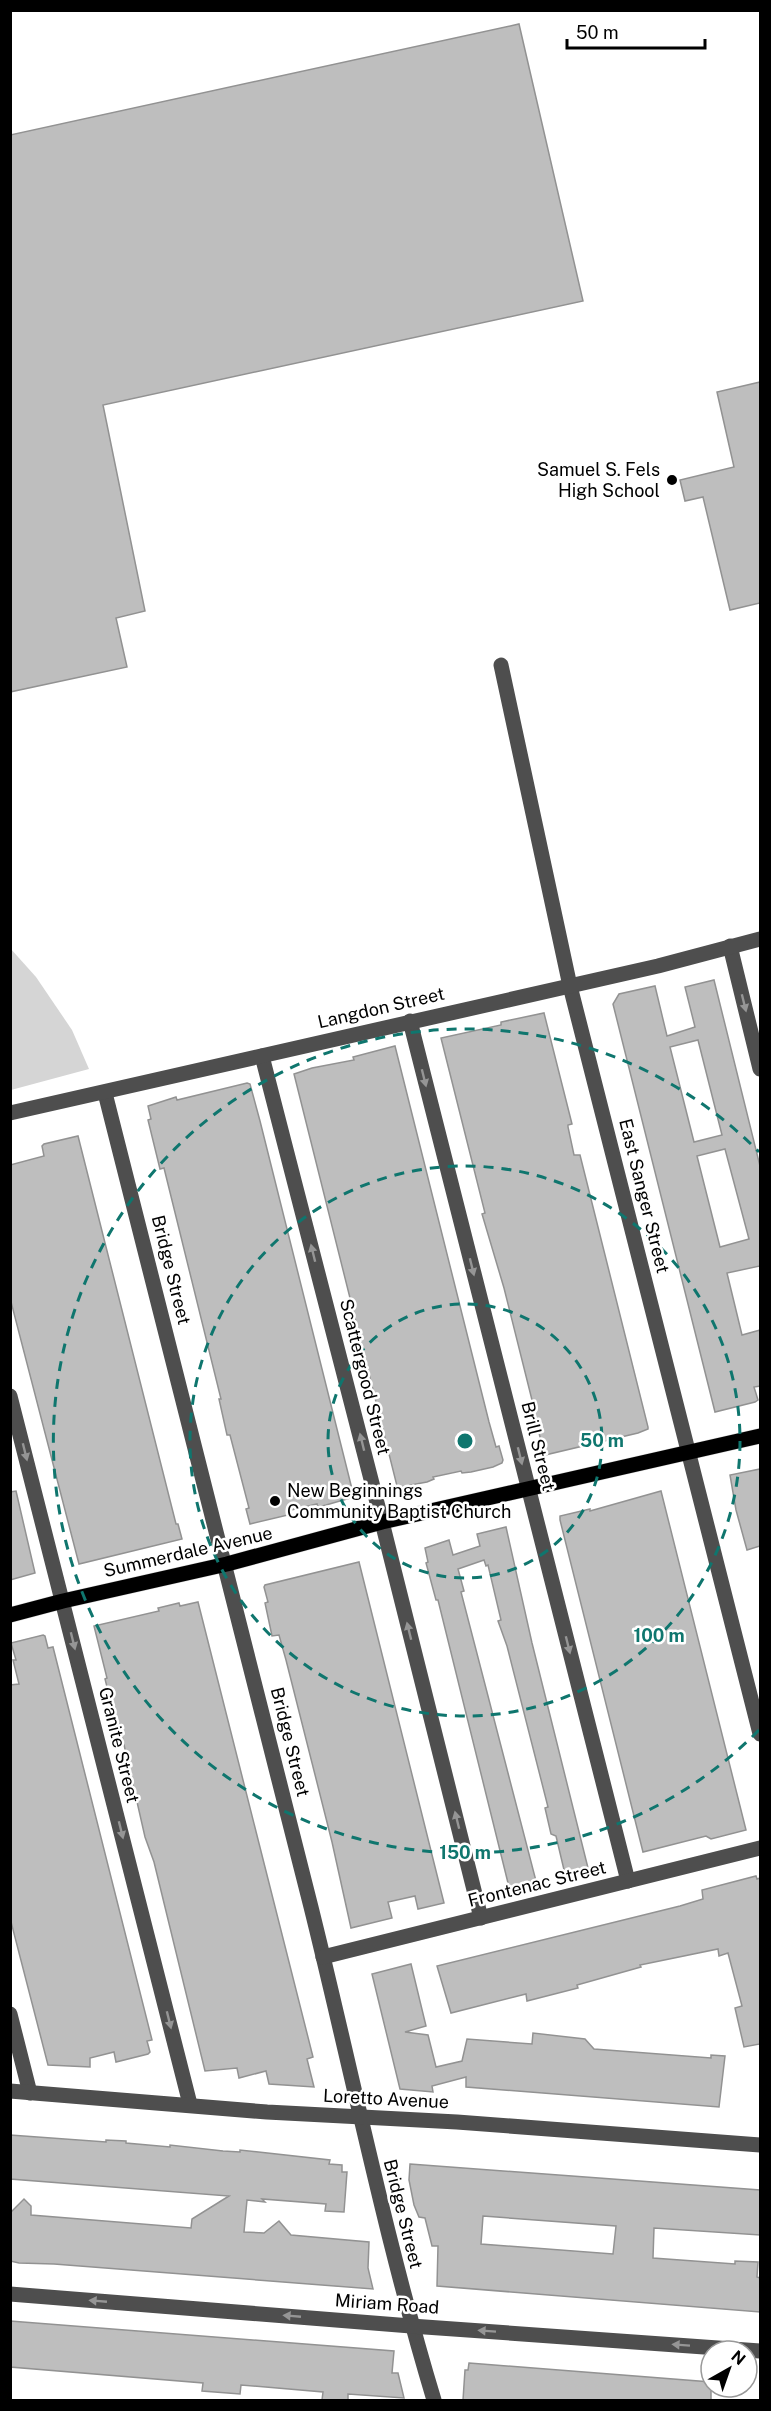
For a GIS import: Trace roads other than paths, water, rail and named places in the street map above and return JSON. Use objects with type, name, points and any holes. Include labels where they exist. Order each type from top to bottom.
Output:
[{"type":"main road","name":"Summerdale Avenue","points":[[10,1615],[227,1564],[382,1522],[689,1454],[760,1436]]},
{"type":"street","name":"East Sanger Street","points":[[501,665],[570,986],[760,1734]]},
{"type":"street","name":"Langdon Street","points":[[10,1113],[658,966],[760,939]]},
{"type":"street","points":[[730,946],[760,1069]]},
{"type":"street","name":"Brill Street","points":[[410,1021],[628,1881]]},
{"type":"street","name":"Scattergood Street","points":[[262,1056],[481,1918]]},
{"type":"street","name":"Bridge Street","points":[[105,1093],[227,1564],[411,2326],[434,2400]]},
{"type":"street","name":"Granite Street","points":[[10,1396],[190,2104]]},
{"type":"street","name":"Frontenac Street","points":[[323,1958],[760,1848]]},
{"type":"street","points":[[10,2014],[30,2093]]},
{"type":"street","name":"Loretto Avenue","points":[[10,2091],[760,2145]]},
{"type":"street","name":"Miriam Road","points":[[10,2294],[411,2326],[760,2350]]},
{"type":"place","name":"Samuel S. Fels High School","points":[[672,480]]},
{"type":"place","name":"New Beginnings Community Baptist Church","points":[[275,1501]]}]
